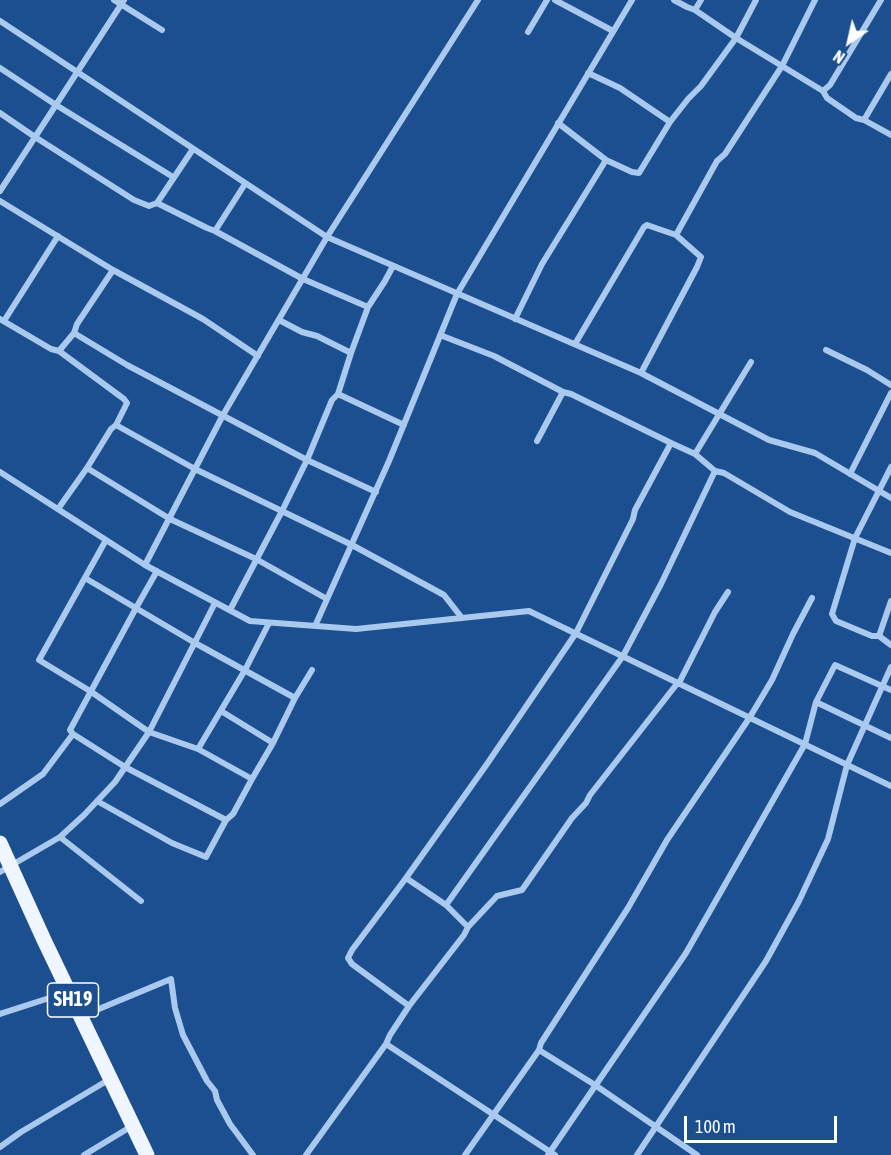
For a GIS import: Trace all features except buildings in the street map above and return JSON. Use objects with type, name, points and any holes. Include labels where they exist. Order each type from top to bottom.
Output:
[{"type":"main road","name":"SH19","points":[[0,843],[5,869],[81,1016],[147,1155]]},
{"type":"street","points":[[114,0],[122,2],[162,30]]},
{"type":"street","points":[[146,565],[223,416],[327,237],[478,0]]},
{"type":"street","points":[[528,32],[547,0]]},
{"type":"street","points":[[555,0],[613,31]]},
{"type":"street","points":[[315,626],[376,492],[457,294],[632,0]]},
{"type":"street","points":[[674,0],[695,10],[823,91],[827,98],[856,118],[891,135]]},
{"type":"street","points":[[695,10],[701,0]]},
{"type":"street","points":[[558,123],[606,160],[639,173],[670,122],[701,86],[736,38],[756,0]]},
{"type":"street","points":[[676,235],[717,161],[725,154],[782,66],[814,0]]},
{"type":"street","points":[[823,91],[830,85],[881,0]]},
{"type":"street","points":[[0,191],[122,2]]},
{"type":"street","points":[[1,23],[327,237],[641,373],[770,440],[815,453],[891,498]]},
{"type":"street","points":[[0,68],[173,177]]},
{"type":"street","points":[[588,73],[620,87],[670,122]]},
{"type":"street","points":[[864,120],[891,74]]},
{"type":"street","points":[[0,113],[134,200],[149,206],[157,202],[193,149]]},
{"type":"street","points":[[515,319],[542,264],[606,160]]},
{"type":"street","points":[[215,231],[245,184]]},
{"type":"street","points":[[0,201],[113,270],[203,319],[258,356]]},
{"type":"street","points":[[157,202],[303,279],[368,307]]},
{"type":"street","points":[[575,344],[644,227],[647,225],[676,235],[701,256],[641,373]]},
{"type":"street","points":[[58,236],[2,320],[58,351],[127,403],[116,425],[111,429],[58,509]]},
{"type":"street","points":[[230,610],[307,460],[332,400],[338,394],[368,307],[393,266]]},
{"type":"street","points":[[58,351],[74,333],[77,324],[113,270]]},
{"type":"street","points":[[279,320],[351,353]]},
{"type":"street","points":[[74,333],[127,365],[223,416],[307,460],[376,492]]},
{"type":"street","points":[[440,334],[494,356],[563,392],[571,393],[695,454],[715,471],[724,473],[790,512],[891,553]]},
{"type":"street","points":[[826,350],[867,370],[891,385]]},
{"type":"street","points":[[695,454],[752,362]]},
{"type":"street","points":[[537,441],[563,392]]},
{"type":"street","points":[[850,474],[891,393]]},
{"type":"street","points":[[338,394],[404,425]]},
{"type":"street","points":[[116,425],[195,469],[282,511],[444,595],[462,618]]},
{"type":"street","points":[[409,1006],[352,964],[348,958],[487,764],[576,633],[633,519],[635,510],[671,443]]},
{"type":"street","points":[[891,467],[855,538],[832,614],[836,621],[872,636],[879,636],[891,645]]},
{"type":"street","points":[[87,468],[170,519],[256,559],[327,599]]},
{"type":"street","points":[[446,905],[624,656],[715,471]]},
{"type":"street","points":[[0,472],[157,572],[250,621],[356,629],[529,611],[891,786]]},
{"type":"street","points":[[106,540],[39,660],[90,690],[149,732],[198,749],[252,779]]},
{"type":"street","points":[[157,572],[135,608],[70,730],[125,767],[226,820]]},
{"type":"street","points":[[85,578],[195,643],[295,698]]},
{"type":"street","points":[[306,1155],[386,1044],[409,1006],[468,927],[497,896],[522,890],[572,818],[679,683],[715,612],[729,592]]},
{"type":"street","points":[[465,1155],[539,1050],[541,1043],[628,908],[668,840],[750,717],[772,680],[812,598]]},
{"type":"street","points":[[879,636],[891,601]]},
{"type":"street","points":[[5,869],[60,837],[115,783],[149,732],[215,603]]},
{"type":"street","points":[[198,749],[245,670],[269,623]]},
{"type":"street","points":[[386,1044],[551,1154],[686,952],[805,744],[816,702],[835,665],[891,690]]},
{"type":"street","points":[[638,1155],[766,961],[799,901],[828,839],[847,765],[891,667]]},
{"type":"street","points":[[97,801],[172,843],[206,857],[226,820],[233,814],[312,670]]},
{"type":"street","points":[[816,702],[891,738]]},
{"type":"street","points":[[221,711],[273,743]]},
{"type":"street","points":[[0,804],[43,774],[73,734]]},
{"type":"street","points":[[60,837],[141,901]]},
{"type":"street","points":[[406,878],[446,905],[468,927]]},
{"type":"street","points":[[81,1016],[171,979],[175,1008],[183,1035],[207,1081],[215,1090],[217,1100],[230,1124],[253,1155]]},
{"type":"street","points":[[0,1014],[69,992]]},
{"type":"street","points":[[539,1050],[697,1155]]},
{"type":"street","points":[[0,1147],[110,1078]]},
{"type":"street","points":[[84,1155],[133,1125]]}]
